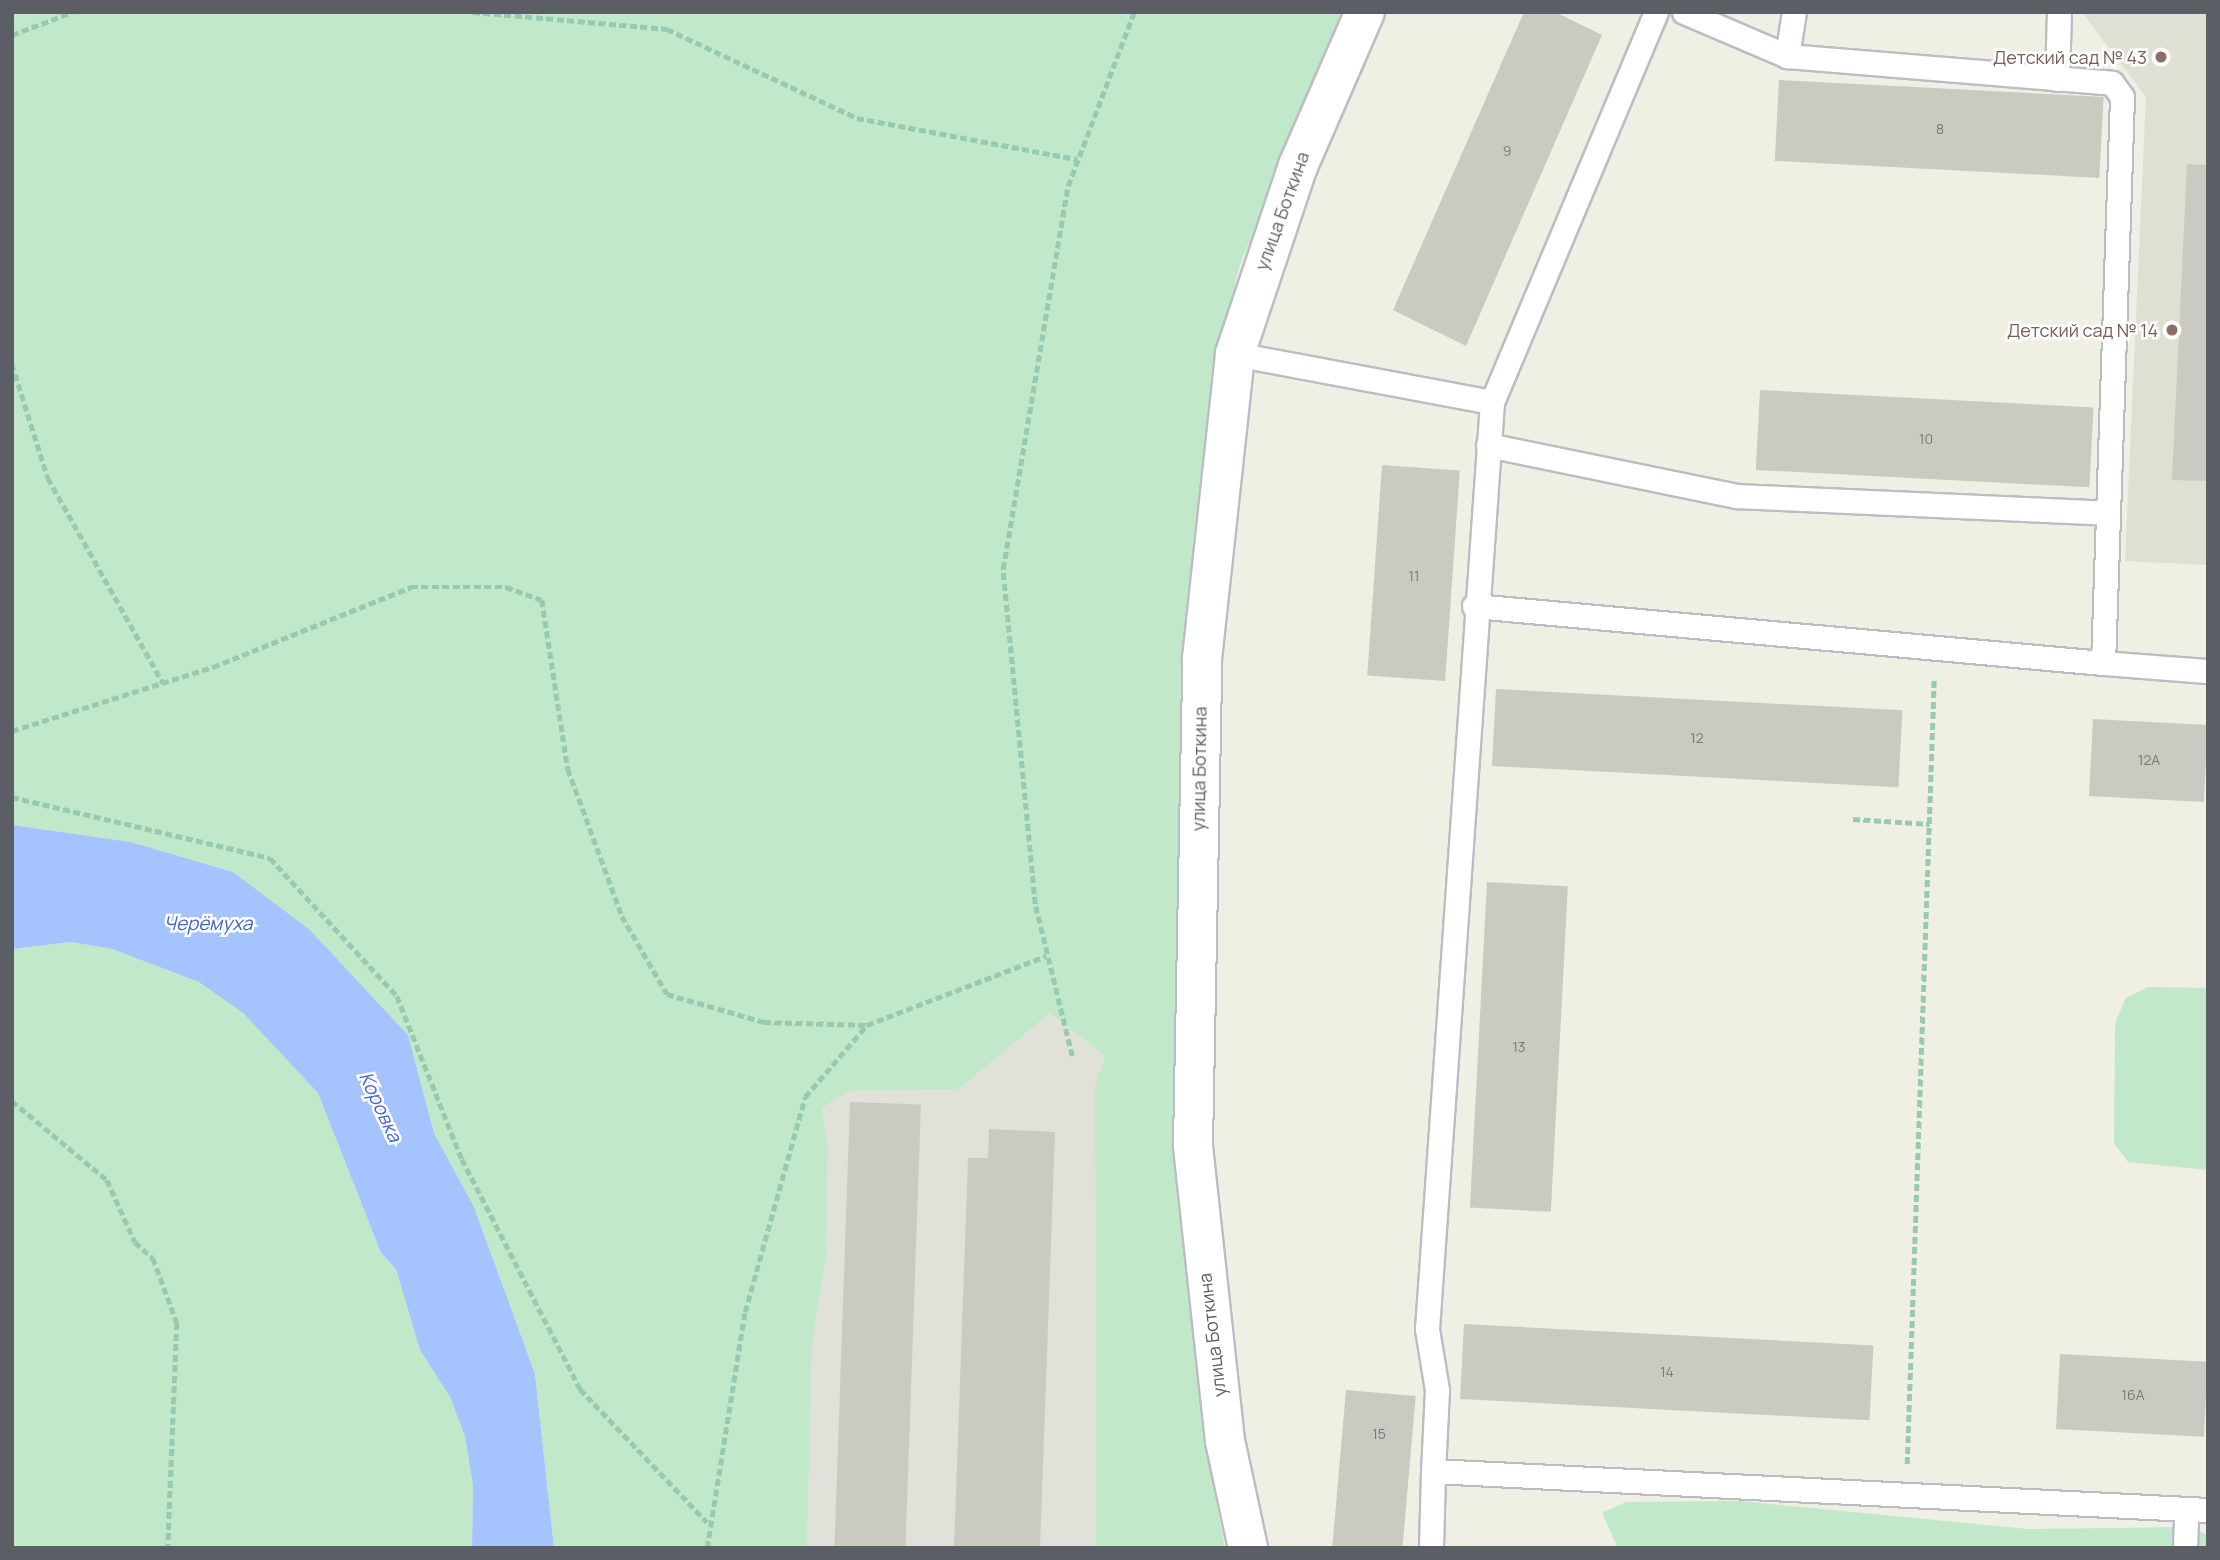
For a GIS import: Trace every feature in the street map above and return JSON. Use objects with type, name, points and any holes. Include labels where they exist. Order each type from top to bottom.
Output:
[{"type":"street","name":"улица Боткина","points":[[1248,1548],[1225,1441],[1193,1146],[1202,659],[1235,354],[1298,166],[1365,12]]},
{"type":"lane","points":[[1430,1548],[1437,1390],[1427,1329],[1474,606],[1492,402],[1656,12]]},
{"type":"lane","points":[[1684,12],[1787,55],[2112,83],[2122,97],[2103,663]]},
{"type":"lane","points":[[1787,55],[1794,12]]},
{"type":"lane","points":[[2057,79],[2059,12]]},
{"type":"lane","points":[[1235,354],[1492,402]]},
{"type":"lane","points":[[1488,445],[1737,496],[2107,513]]},
{"type":"lane","points":[[1474,606],[1935,649],[2208,671]]},
{"type":"lane","points":[[1433,1471],[2197,1510],[2185,1548]]},
{"type":"path","points":[[12,35],[72,12]]},
{"type":"path","points":[[473,12],[667,29],[857,118],[1078,159]]},
{"type":"path","points":[[1072,1056],[1046,956],[1003,569],[1068,186],[1134,12]]},
{"type":"path","points":[[12,364],[48,478],[163,683]]},
{"type":"path","points":[[12,731],[163,683],[411,587],[506,587],[542,600],[568,769],[622,916],[667,994],[764,1022],[867,1025],[1046,956]]},
{"type":"path","points":[[1906,1495],[1935,649]]},
{"type":"path","points":[[12,797],[270,858],[397,996],[462,1159],[580,1389],[706,1522]]},
{"type":"path","points":[[1853,819],[1930,824]]},
{"type":"path","points":[[707,1548],[706,1522],[745,1312],[806,1097],[867,1025]]},
{"type":"path","points":[[12,1101],[107,1180],[135,1242],[153,1258],[177,1323],[169,1548]]},
{"type":"shaded area","name":"Детский сад № 14","points":[[2082,12],[2208,12],[2208,565],[2125,561],[2146,97]]},
{"type":"shaded area","points":[[1050,1013],[1105,1056],[1095,1084],[1096,1548],[807,1548],[812,1347],[826,1256],[828,1145],[822,1108],[849,1091],[959,1089]]},
{"type":"green space","points":[[12,12],[1342,12],[1240,265],[1217,352],[1197,513],[1186,662],[1174,1145],[1205,1445],[1225,1548],[1096,1548],[1095,1084],[1105,1056],[1050,1013],[959,1089],[849,1091],[822,1108],[828,1145],[826,1256],[812,1347],[807,1548],[554,1548],[535,1374],[474,1207],[434,1133],[408,1035],[310,930],[233,872],[131,842],[12,825]]},
{"type":"green space","points":[[71,942],[112,949],[199,982],[243,1013],[318,1093],[381,1253],[396,1269],[420,1350],[450,1397],[465,1436],[473,1486],[472,1548],[12,1548],[12,949]]},
{"type":"green space","points":[[2148,987],[2208,988],[2208,1170],[2128,1162],[2114,1143],[2115,1023],[2126,998]]},
{"type":"green space","points":[[1740,1501],[2028,1529],[2189,1527],[2208,1535],[2208,1548],[1618,1548],[1602,1513],[1626,1502]]},
{"type":"water","name":"Черёмуха","points":[[12,825],[131,842],[233,872],[310,930],[408,1035],[434,1133],[474,1207],[535,1374],[554,1548],[472,1548],[473,1486],[465,1436],[450,1397],[420,1350],[396,1269],[381,1253],[318,1093],[243,1013],[199,982],[112,949],[71,942],[12,949]]},
{"type":"building","points":[[1524,12],[1555,12],[1602,35],[1466,346],[1393,310]]},
{"type":"building","points":[[1779,80],[2104,97],[2099,178],[1775,161]]},
{"type":"building","points":[[2187,164],[2208,165],[2208,481],[2172,480]]},
{"type":"building","points":[[1760,390],[2094,407],[2089,487],[1756,470]]},
{"type":"building","points":[[1382,465],[1460,470],[1445,681],[1367,675]]},
{"type":"building","points":[[1496,689],[1902,710],[1898,787],[1492,766]]},
{"type":"building","points":[[2093,719],[2208,725],[2204,802],[2089,796]]},
{"type":"building","points":[[1487,882],[1568,886],[1551,1212],[1470,1208]]},
{"type":"building","points":[[850,1102],[921,1104],[905,1548],[834,1548]]},
{"type":"building","points":[[989,1129],[1055,1132],[1040,1548],[954,1548],[968,1158],[988,1158]]},
{"type":"building","points":[[1464,1324],[1873,1345],[1870,1420],[1460,1399]]},
{"type":"building","points":[[2060,1354],[2208,1362],[2204,1437],[2056,1429]]},
{"type":"building","points":[[1346,1390],[1416,1396],[1402,1548],[1332,1547]]},
{"type":"place","name":"Детский сад № 43","points":[[2161,57]]},
{"type":"place","name":"Детский сад № 14","points":[[2172,330]]},
{"type":"water label","name":"Коровка","points":[[380,1107]]}]
